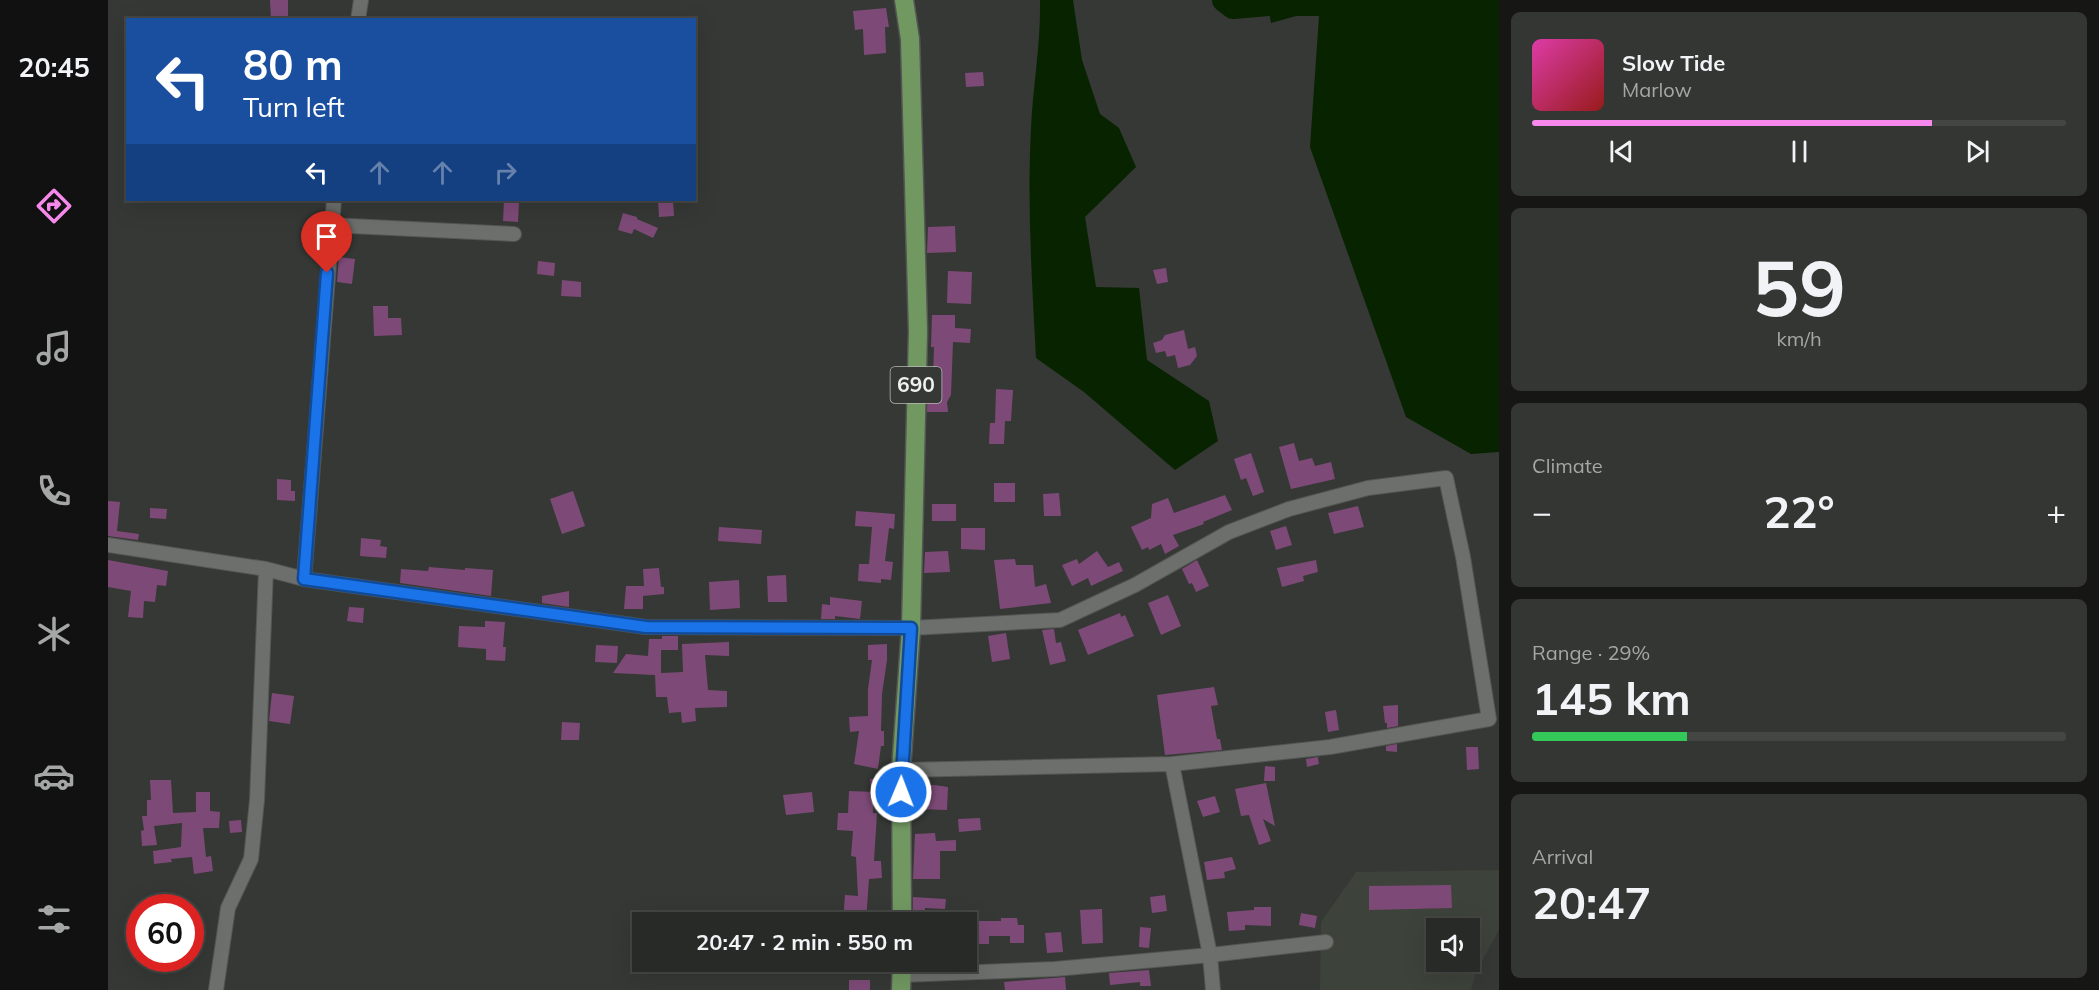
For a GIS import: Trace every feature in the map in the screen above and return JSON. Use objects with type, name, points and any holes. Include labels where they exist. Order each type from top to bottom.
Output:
[{"type":"main road","name":"690","points":[[902,912],[901,770],[911,628],[918,331],[910,39],[904,0]]},
{"type":"street","points":[[358,18],[361,0]]},
{"type":"street","points":[[304,579],[330,225],[334,201]]},
{"type":"street","points":[[330,225],[514,234]]},
{"type":"street","points":[[108,545],[266,570],[304,579],[646,627],[911,628],[1060,620],[1135,585],[1229,532],[1289,508],[1368,488],[1446,478],[1463,557],[1489,719],[1330,747],[1172,764],[901,770]]},
{"type":"street","points":[[216,990],[228,908],[251,859],[257,800],[266,570]]},
{"type":"street","points":[[1172,764],[1210,956],[1213,990]]},
{"type":"street","points":[[902,975],[1055,969],[1210,956],[1326,942]]},
{"type":"shaded area","points":[[1040,0],[1073,0],[1082,60],[1100,114],[1119,128],[1136,167],[1085,217],[1096,287],[1139,288],[1147,360],[1209,401],[1218,441],[1175,470],[1084,392],[1036,358],[1030,243],[1030,186],[1031,128]]},
{"type":"shaded area","points":[[1267,0],[1499,0],[1499,452],[1471,454],[1406,417],[1310,147],[1319,16],[1296,16],[1271,23]]},
{"type":"shaded area","points":[[1499,870],[1499,930],[1480,965],[1480,918],[1426,918],[1426,972],[1476,972],[1471,990],[1320,990],[1321,922],[1356,872]]},
{"type":"building","points":[[270,0],[288,0],[288,18],[271,18]]},
{"type":"building","points":[[886,8],[889,27],[885,27],[886,53],[864,55],[863,29],[855,30],[853,11]]},
{"type":"building","points":[[983,72],[984,86],[966,87],[965,73]]},
{"type":"building","points":[[504,201],[519,202],[518,222],[503,221]]},
{"type":"building","points":[[658,201],[673,201],[674,216],[659,217]]},
{"type":"building","points":[[623,213],[637,217],[658,228],[653,238],[634,229],[632,234],[618,230]]},
{"type":"building","points":[[955,226],[956,252],[927,253],[928,227]]},
{"type":"building","points":[[339,257],[355,259],[352,284],[337,282]]},
{"type":"building","points":[[538,261],[555,263],[554,276],[537,274]]},
{"type":"building","points":[[1166,268],[1168,282],[1157,284],[1153,270]]},
{"type":"building","points":[[948,271],[972,272],[971,304],[947,303]]},
{"type":"building","points":[[562,280],[581,282],[581,297],[561,296]]},
{"type":"building","points":[[373,306],[388,306],[388,318],[401,318],[402,335],[374,336]]},
{"type":"building","points":[[932,315],[955,315],[955,328],[971,329],[970,343],[953,342],[948,412],[927,412],[928,376],[933,376]]},
{"type":"building","points":[[1184,330],[1188,349],[1195,347],[1197,356],[1190,365],[1178,368],[1175,355],[1167,357],[1165,351],[1156,353],[1153,343],[1162,340],[1165,335]]},
{"type":"building","points":[[996,389],[1013,390],[1011,421],[1005,421],[1004,444],[989,444],[990,423],[995,423]]},
{"type":"building","points":[[1294,443],[1299,461],[1312,458],[1315,466],[1331,462],[1335,479],[1291,489],[1279,447]]},
{"type":"building","points":[[1251,453],[1264,492],[1253,496],[1246,478],[1241,480],[1234,459]]},
{"type":"building","points":[[277,479],[291,480],[291,491],[295,491],[295,501],[277,500]]},
{"type":"building","points":[[994,483],[1015,483],[1015,502],[994,502]]},
{"type":"building","points":[[573,491],[585,526],[562,534],[550,499]]},
{"type":"building","points":[[1059,493],[1061,516],[1044,516],[1043,494]]},
{"type":"building","points":[[1225,495],[1232,510],[1203,522],[1204,524],[1173,535],[1179,546],[1165,554],[1161,544],[1149,550],[1148,547],[1142,550],[1131,527],[1151,518],[1152,504],[1168,498],[1174,513]]},
{"type":"building","points":[[108,501],[120,502],[117,531],[139,534],[138,540],[108,536]]},
{"type":"building","points":[[932,504],[956,504],[956,521],[932,521]]},
{"type":"building","points":[[1358,506],[1364,527],[1334,534],[1328,513]]},
{"type":"building","points":[[150,508],[167,509],[166,519],[150,518]]},
{"type":"building","points":[[856,511],[895,514],[894,529],[889,528],[885,561],[893,562],[891,580],[881,579],[881,583],[858,581],[859,564],[869,564],[872,527],[855,526]]},
{"type":"building","points":[[1286,526],[1292,545],[1276,550],[1270,531]]},
{"type":"building","points":[[719,527],[762,530],[761,544],[718,541]]},
{"type":"building","points":[[961,528],[985,528],[985,550],[961,549]]},
{"type":"building","points":[[361,538],[381,540],[380,546],[387,547],[386,558],[360,556]]},
{"type":"building","points":[[948,551],[950,572],[924,573],[925,552]]},
{"type":"building","points":[[1097,551],[1108,567],[1119,562],[1123,571],[1091,586],[1088,578],[1072,586],[1062,565],[1077,559],[1079,564]]},
{"type":"building","points":[[1015,559],[1016,565],[1033,565],[1035,587],[1046,584],[1051,603],[1000,609],[994,560]]},
{"type":"building","points":[[108,560],[168,571],[166,586],[157,585],[155,602],[144,601],[143,618],[128,617],[131,591],[108,587]]},
{"type":"building","points":[[1197,560],[1209,586],[1196,592],[1192,583],[1189,584],[1182,569]]},
{"type":"building","points":[[1316,560],[1318,572],[1303,576],[1304,581],[1282,587],[1277,568]]},
{"type":"building","points":[[429,567],[493,570],[491,596],[400,583],[401,569],[428,571]]},
{"type":"building","points":[[659,568],[664,594],[643,596],[643,609],[624,609],[626,586],[644,586],[643,569]]},
{"type":"building","points":[[786,575],[787,602],[768,602],[767,576]]},
{"type":"building","points":[[739,580],[740,608],[710,610],[709,582]]},
{"type":"building","points":[[569,591],[569,607],[542,603],[542,596]]},
{"type":"building","points":[[1168,595],[1181,626],[1161,635],[1148,603]]},
{"type":"building","points":[[830,597],[862,601],[860,619],[835,616],[835,619],[821,619],[822,604],[830,605]]},
{"type":"building","points":[[349,607],[364,608],[363,623],[347,621]]},
{"type":"building","points":[[1120,613],[1121,617],[1125,615],[1134,636],[1088,655],[1078,630]]},
{"type":"building","points":[[485,621],[505,622],[503,647],[506,647],[505,661],[486,660],[486,649],[458,647],[459,626],[485,627]]},
{"type":"building","points":[[1054,629],[1056,643],[1061,642],[1066,661],[1050,665],[1042,630]]},
{"type":"building","points":[[1006,633],[1010,659],[992,662],[988,636]]},
{"type":"building","points":[[662,636],[678,636],[678,650],[661,650],[661,673],[683,672],[682,644],[729,642],[729,656],[705,655],[708,690],[727,691],[727,707],[695,708],[696,721],[682,723],[681,712],[669,713],[667,697],[656,697],[655,675],[613,673],[626,654],[648,656],[649,639],[662,639]]},
{"type":"building","points":[[887,644],[882,694],[881,731],[884,731],[884,746],[881,746],[878,769],[854,764],[859,731],[850,732],[849,717],[868,716],[868,689],[872,660],[868,660],[868,645]]},
{"type":"building","points":[[596,645],[618,646],[617,663],[595,662]]},
{"type":"building","points":[[1214,687],[1218,705],[1211,706],[1217,739],[1220,739],[1222,750],[1165,755],[1157,695]]},
{"type":"building","points":[[272,693],[294,696],[290,724],[269,721]]},
{"type":"building","points":[[1398,705],[1398,726],[1387,728],[1383,706]]},
{"type":"building","points":[[1336,710],[1339,730],[1328,732],[1325,712]]},
{"type":"building","points":[[562,722],[580,723],[579,740],[561,740]]},
{"type":"building","points":[[1397,744],[1397,752],[1386,751],[1386,746]]},
{"type":"building","points":[[1466,747],[1478,747],[1479,769],[1467,770]]},
{"type":"building","points":[[1318,757],[1319,764],[1307,767],[1306,759]]},
{"type":"building","points":[[1265,766],[1275,767],[1275,781],[1264,781]]},
{"type":"building","points":[[870,779],[881,779],[882,788],[871,789]]},
{"type":"building","points":[[150,780],[171,780],[173,813],[196,812],[196,792],[210,792],[210,811],[220,812],[219,828],[203,828],[206,857],[211,856],[213,871],[194,874],[192,857],[171,859],[172,862],[154,864],[153,851],[181,847],[182,823],[154,826],[157,845],[142,846],[141,831],[144,830],[142,816],[147,816],[147,800],[151,800]]},
{"type":"building","points":[[1266,783],[1275,826],[1263,819],[1271,841],[1259,845],[1249,815],[1241,816],[1235,789]]},
{"type":"building","points":[[920,786],[948,787],[947,810],[919,809]]},
{"type":"building","points":[[849,791],[874,792],[873,813],[877,813],[874,861],[881,861],[882,878],[869,879],[867,912],[844,912],[845,895],[858,896],[856,857],[851,856],[853,831],[837,830],[838,813],[848,813]]},
{"type":"building","points":[[812,792],[814,812],[786,815],[783,795]]},
{"type":"building","points":[[1215,796],[1220,812],[1203,817],[1197,801]]},
{"type":"building","points":[[980,818],[981,830],[959,832],[958,819]]},
{"type":"building","points":[[241,820],[242,832],[230,833],[229,821]]},
{"type":"building","points":[[935,833],[936,841],[956,840],[956,851],[940,851],[940,879],[913,879],[915,834]]},
{"type":"building","points":[[1232,857],[1236,869],[1224,872],[1225,878],[1207,880],[1204,862]]},
{"type":"building","points":[[1451,885],[1452,908],[1369,910],[1369,886]]},
{"type":"building","points":[[1165,895],[1167,911],[1152,913],[1150,897]]},
{"type":"building","points":[[913,897],[946,899],[945,909],[925,908],[925,912],[913,912]]},
{"type":"building","points":[[1254,907],[1271,907],[1271,926],[1245,925],[1245,930],[1229,931],[1227,912],[1254,910]]},
{"type":"building","points":[[1102,909],[1103,943],[1082,944],[1080,910]]},
{"type":"building","points":[[1301,913],[1317,916],[1315,928],[1299,925]]},
{"type":"building","points":[[1001,918],[1017,918],[1018,925],[1024,925],[1024,943],[1010,943],[1010,936],[989,936],[989,944],[977,944],[977,921],[1001,921]]},
{"type":"building","points":[[1140,927],[1151,928],[1149,948],[1139,947]]},
{"type":"building","points":[[1061,932],[1063,952],[1047,953],[1045,933]]},
{"type":"building","points":[[1149,970],[1151,986],[1140,986],[1140,982],[1110,985],[1109,973]]},
{"type":"building","points":[[1065,977],[1066,990],[1005,990],[1004,982]]},
{"type":"building","points":[[849,980],[870,980],[870,990],[849,990]]},
{"type":"waterway","points":[[1224,0],[1233,7],[1268,4]]},
{"type":"route","points":[[327,273],[304,579],[646,627],[911,628],[901,792]]}]
